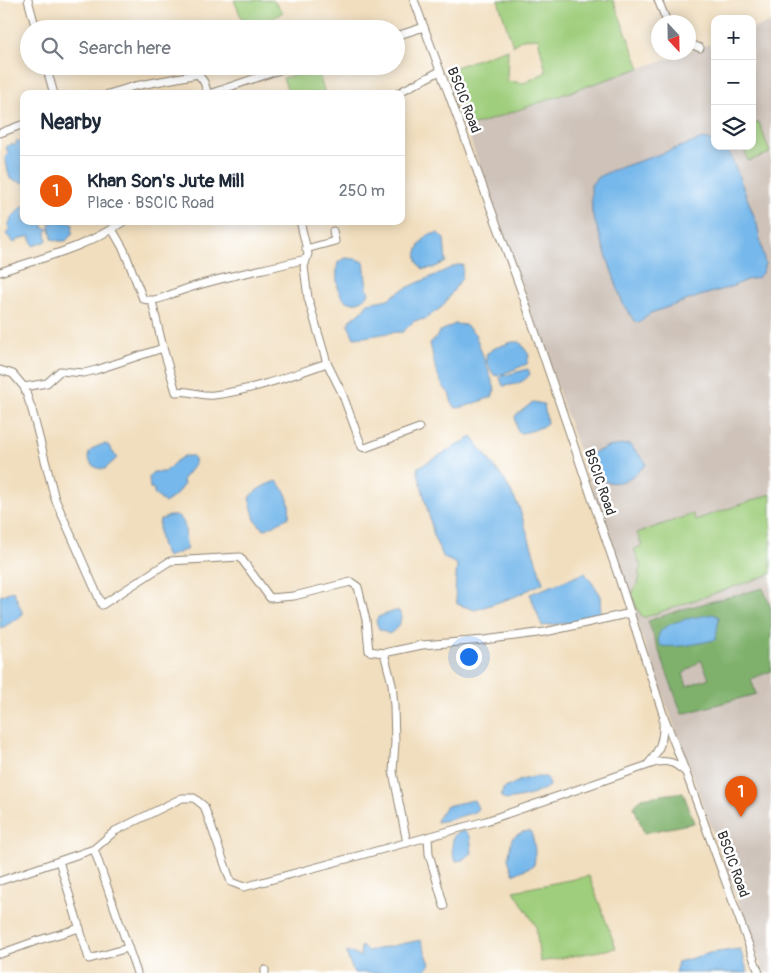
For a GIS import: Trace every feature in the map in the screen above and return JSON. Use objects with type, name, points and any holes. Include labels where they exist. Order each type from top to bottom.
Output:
[{"type":"street","points":[[28,0],[34,20]]},
{"type":"street","name":"BSCIC Road","points":[[414,0],[522,293],[631,613],[663,714],[759,973]]},
{"type":"street","points":[[658,0],[664,15]]},
{"type":"street","points":[[405,33],[424,27]]},
{"type":"street","points":[[696,46],[700,48]]},
{"type":"street","points":[[404,90],[440,71]]},
{"type":"street","points":[[49,75],[53,90]]},
{"type":"street","points":[[121,90],[193,75]]},
{"type":"street","points":[[199,75],[207,90]]},
{"type":"street","points":[[221,90],[265,75]]},
{"type":"street","points":[[0,133],[20,126]]},
{"type":"street","points":[[0,272],[78,247],[118,225]]},
{"type":"street","points":[[301,225],[308,254],[304,266],[308,298],[327,363],[342,393],[362,447],[365,448],[418,428]]},
{"type":"street","points":[[112,229],[124,250],[143,299],[152,301],[222,278],[306,259]]},
{"type":"street","points":[[306,249],[335,241],[333,231]]},
{"type":"street","points":[[152,301],[176,392],[186,390],[204,397],[228,394],[267,384],[327,363]]},
{"type":"street","points":[[24,387],[47,383],[60,371],[84,373],[163,348]]},
{"type":"street","points":[[0,370],[13,374],[24,387],[32,410],[55,499],[102,605],[170,561],[240,557],[270,598],[294,596],[351,582],[358,586],[366,620],[369,651],[384,653],[422,646],[545,632],[631,613]]},
{"type":"street","points":[[384,653],[392,684],[394,706],[393,723],[396,742],[393,772],[407,843]]},
{"type":"street","points":[[647,765],[658,751],[662,739],[663,714]]},
{"type":"street","points":[[0,881],[94,849],[115,831],[182,798],[194,798],[204,806],[231,882],[244,887],[486,821],[647,765],[666,761],[676,763],[686,773]]},
{"type":"street","points":[[428,837],[429,854],[444,906]]},
{"type":"street","points":[[94,849],[138,973]]},
{"type":"street","points":[[58,860],[89,959],[128,948]]},
{"type":"street","points":[[0,954],[32,942],[80,928]]},
{"type":"shaded area","points":[[771,22],[771,973],[764,973],[639,629],[552,372],[466,128],[665,60],[696,60],[696,49],[711,43],[711,150],[756,150],[756,28]]},
{"type":"green space","points":[[234,0],[273,0],[283,12],[271,20],[242,20]]},
{"type":"green space","points":[[498,0],[613,0],[640,68],[466,128],[446,70],[508,49],[507,81],[524,83],[546,72],[538,38],[522,39],[513,46]]},
{"type":"green space","points":[[293,75],[319,75],[324,90],[288,90],[283,78]]},
{"type":"green space","points":[[759,122],[770,153],[748,161],[744,150],[756,150],[756,123]]},
{"type":"green space","points":[[771,494],[771,574],[643,618],[637,609],[632,594],[640,578],[638,571],[641,568],[634,549],[642,546],[637,533],[693,514],[695,520]]},
{"type":"green space","points":[[763,588],[771,608],[771,671],[751,679],[756,694],[682,714],[648,621],[683,609]],"holes":[[[701,660],[709,678],[687,686],[683,674]]]},
{"type":"green space","points":[[683,792],[694,823],[644,833],[634,807],[641,798]]},
{"type":"green space","points":[[589,876],[616,948],[540,962],[536,926],[514,891]]},
{"type":"water","points":[[703,139],[711,140],[711,150],[727,150],[731,156],[757,224],[765,264],[762,273],[757,278],[746,280],[731,287],[651,313],[639,323],[635,322],[623,304],[592,213],[591,185],[598,177]]},
{"type":"water","points":[[17,140],[20,142],[20,182],[10,179],[5,158],[8,154],[6,146],[13,144],[15,146]]},
{"type":"water","points":[[20,209],[20,225],[43,225],[43,228],[49,229],[46,232],[47,241],[33,246],[30,236],[19,239],[14,243],[6,234],[10,229],[8,226],[12,217]]},
{"type":"water","points":[[49,225],[73,225],[72,234],[66,241],[52,239]]},
{"type":"water","points":[[438,233],[444,239],[446,262],[433,268],[423,269],[417,260],[417,251],[428,235]]},
{"type":"water","points":[[346,258],[364,262],[369,293],[359,302],[345,300],[338,289],[338,262]]},
{"type":"water","points":[[457,265],[463,265],[462,278],[442,307],[425,319],[414,321],[403,332],[354,338],[348,325],[350,320],[359,314],[368,303],[388,299],[400,291]]},
{"type":"water","points":[[455,324],[465,325],[475,334],[495,389],[492,397],[456,408],[436,371],[430,343],[439,332]]},
{"type":"water","points":[[512,342],[520,342],[529,355],[527,364],[498,376],[494,375],[487,363],[486,354],[495,348]]},
{"type":"water","points":[[528,369],[530,374],[525,380],[503,386],[500,378],[502,376]]},
{"type":"water","points":[[533,402],[544,404],[547,423],[534,430],[520,433],[517,430],[515,416]]},
{"type":"water","points":[[472,437],[505,481],[519,507],[543,583],[514,597],[475,610],[457,604],[455,591],[457,564],[444,558],[435,540],[417,468]]},
{"type":"water","points":[[104,444],[108,445],[117,458],[105,469],[94,466],[88,457],[92,450]]},
{"type":"water","points":[[629,444],[645,461],[646,465],[635,474],[620,482],[614,483],[600,480],[588,455],[608,447]]},
{"type":"water","points":[[184,456],[193,456],[195,464],[183,479],[184,484],[175,496],[165,503],[154,494],[154,489],[150,488],[149,477],[153,472],[165,472]]},
{"type":"water","points":[[277,481],[288,498],[289,517],[266,529],[262,528],[255,520],[249,498],[262,487]]},
{"type":"water","points":[[169,516],[178,516],[184,523],[188,549],[167,557],[160,539],[159,525],[160,520]]},
{"type":"water","points":[[585,573],[600,594],[601,615],[576,622],[542,626],[530,594]]},
{"type":"water","points":[[12,591],[22,616],[0,629],[0,596]]},
{"type":"water","points":[[399,611],[401,618],[397,627],[389,634],[379,629],[376,621],[378,617]]},
{"type":"water","points":[[713,614],[719,617],[716,639],[688,645],[661,646],[658,638],[661,631],[667,626],[686,619]]},
{"type":"water","points":[[533,777],[546,777],[549,786],[539,792],[523,797],[506,800],[501,797],[503,789],[521,780]]},
{"type":"water","points":[[474,800],[478,808],[475,812],[437,822],[446,806]]},
{"type":"water","points":[[465,831],[470,836],[472,853],[462,860],[456,861],[452,851],[453,841],[455,834]]},
{"type":"water","points":[[530,831],[535,848],[534,865],[515,874],[508,859],[512,838],[522,832]]},
{"type":"water","points":[[421,940],[430,964],[424,973],[354,973],[346,953],[350,952],[360,957],[361,946],[368,951]]},
{"type":"water","points":[[740,949],[748,973],[675,973],[678,962],[710,953]]},
{"type":"place","name":"Khan Son's Jute Mill","points":[[741,817]]}]
